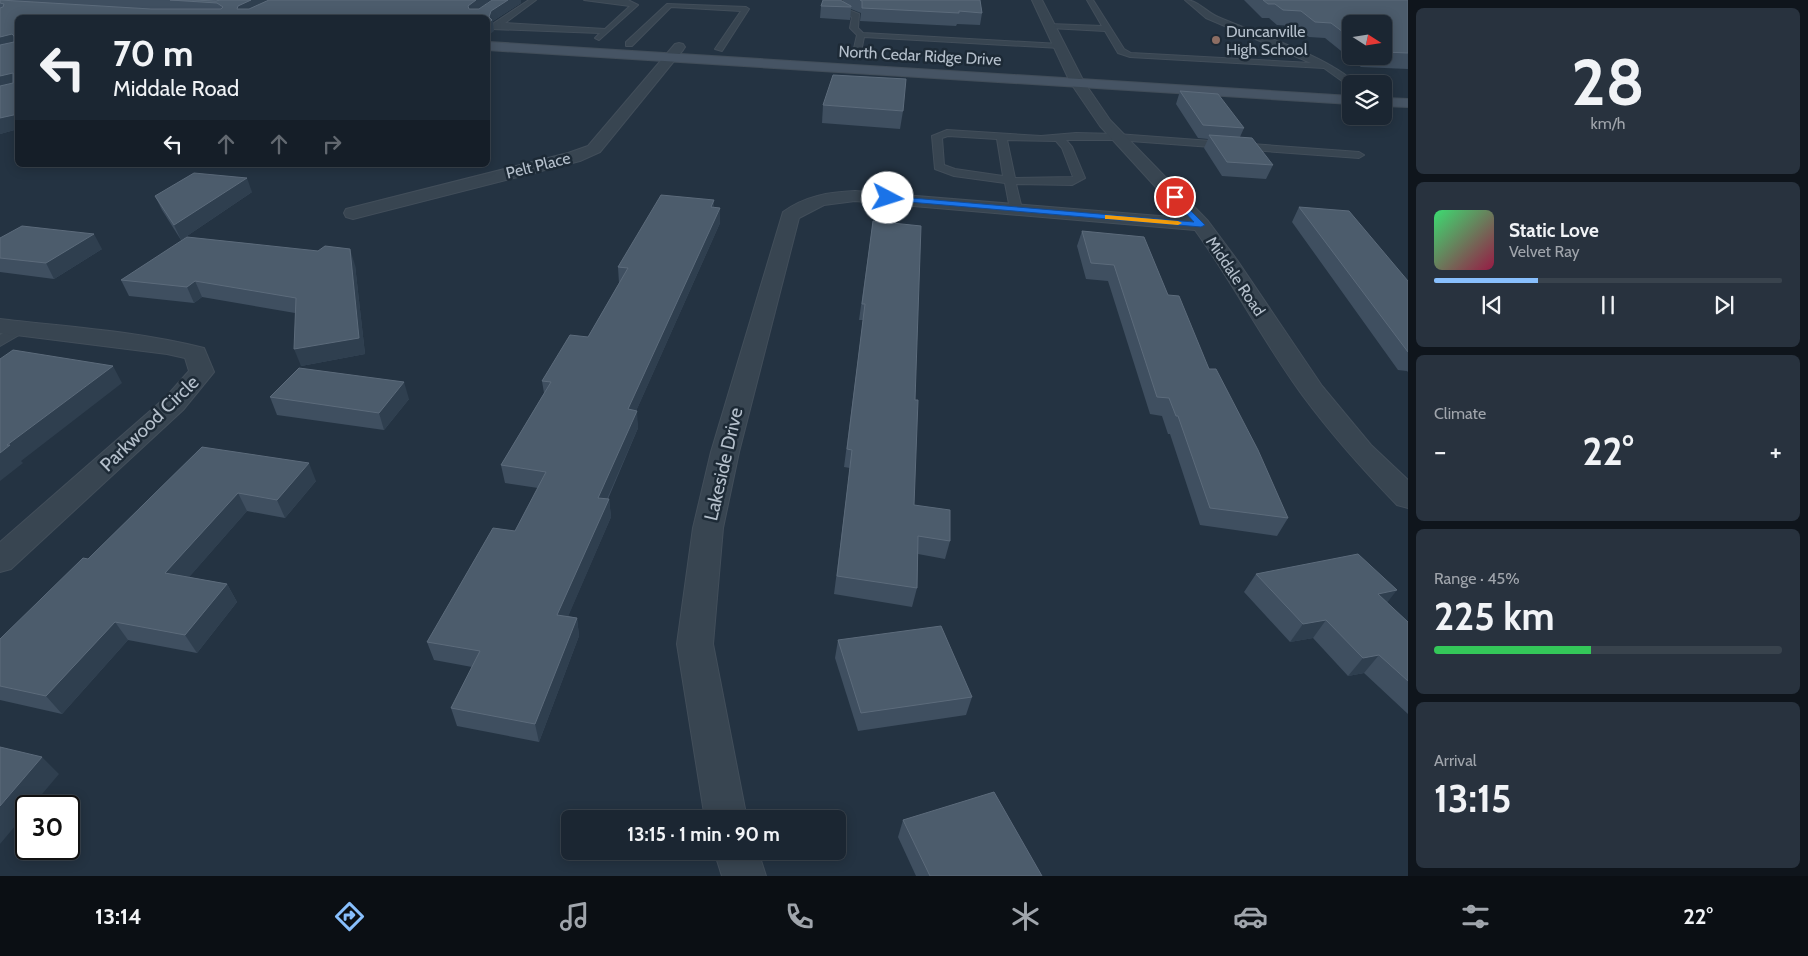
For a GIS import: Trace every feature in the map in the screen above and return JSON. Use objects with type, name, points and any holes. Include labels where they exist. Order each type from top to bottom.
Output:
[{"type":"main road","name":"North Cedar Ridge Drive","points":[[490,34],[629,44],[675,52],[719,49],[983,64]]},
{"type":"main road","name":"North Cedar Ridge Drive","points":[[490,46],[675,52],[1074,75],[1342,85]]},
{"type":"main road","name":"North Cedar Ridge Drive","points":[[1051,68],[1074,75],[1342,99]]},
{"type":"main road","points":[[1392,89],[1408,90]]},
{"type":"main road","points":[[1392,102],[1408,103]]},
{"type":"street","name":"Middale Road","points":[[1037,0],[1074,75],[1117,137],[1201,225],[1227,260],[1312,391],[1361,451],[1408,498]]},
{"type":"street","name":"Pelt Place","points":[[353,213],[574,157],[594,149],[675,52]]},
{"type":"street","name":"Lakeside Drive","points":[[723,810],[694,644],[708,528],[725,452],[790,216],[802,206],[824,198],[855,196],[1201,225]]},
{"type":"street","name":"Parkwood Circle","points":[[0,560],[174,404],[202,372],[196,353],[167,347],[7,332]]},
{"type":"street","points":[[739,860],[744,876]]},
{"type":"lane","points":[[490,32],[533,0]]},
{"type":"lane","points":[[587,0],[628,2],[635,5],[595,42]]},
{"type":"lane","points":[[840,0],[837,8],[856,16],[854,28],[861,35],[1060,46]]},
{"type":"lane","points":[[1090,0],[1120,51],[1130,55],[1326,66]]},
{"type":"lane","points":[[1188,0],[1220,22],[1326,66],[1342,78]]},
{"type":"lane","points":[[629,44],[669,5],[746,9],[719,49]]},
{"type":"lane","points":[[498,25],[606,31]]},
{"type":"lane","points":[[1050,26],[1108,28]]},
{"type":"lane","points":[[856,57],[861,35]]},
{"type":"lane","points":[[1058,137],[1067,147],[1079,178],[1072,182],[1010,181],[992,175],[947,172],[939,167],[937,136],[947,133],[1041,139],[1058,137],[1117,137],[1359,155]]},
{"type":"lane","points":[[1001,136],[1016,209]]},
{"type":"building","points":[[0,0],[151,9],[221,9],[223,7],[217,3],[170,0],[251,0],[238,6],[237,9],[249,9],[269,0],[476,0],[468,6],[469,9],[479,9],[492,0],[508,0],[491,11],[490,15],[15,15],[15,115],[0,118],[0,86],[13,83],[13,73],[0,76],[0,45],[14,42],[14,36],[12,34],[0,37],[0,8],[4,4],[0,3]]},
{"type":"building","points":[[823,0],[840,0],[851,7],[821,6]]},
{"type":"building","points":[[860,0],[980,0],[982,13],[862,8],[862,1]]},
{"type":"building","points":[[1263,0],[1408,0],[1408,53],[1392,52],[1392,15],[1342,15],[1342,31],[1331,23],[1315,22],[1301,11],[1283,10],[1275,4],[1268,4]]},
{"type":"building","points":[[833,75],[906,79],[903,111],[823,105]]},
{"type":"building","points":[[1180,91],[1218,94],[1244,128],[1203,125]]},
{"type":"building","points":[[1209,135],[1252,138],[1273,165],[1227,162]]},
{"type":"building","points":[[194,173],[247,178],[174,225],[155,196]]},
{"type":"building","points":[[661,195],[714,200],[711,207],[720,208],[628,409],[637,411],[598,498],[609,499],[557,615],[577,618],[535,724],[451,708],[480,651],[427,642],[493,528],[515,531],[546,472],[501,465],[551,382],[542,381],[570,335],[588,337],[628,268],[618,267]]},
{"type":"building","points":[[1299,207],[1349,211],[1408,281],[1408,352]]},
{"type":"building","points":[[873,221],[921,226],[915,400],[918,400],[914,505],[950,510],[950,541],[918,536],[917,588],[837,576],[852,450],[847,449],[865,304],[862,304]]},
{"type":"building","points":[[22,226],[94,234],[46,263],[0,258],[0,238]]},
{"type":"building","points":[[1082,231],[1144,237],[1168,295],[1179,296],[1209,369],[1216,369],[1258,450],[1288,518],[1210,508],[1178,416],[1176,416],[1169,398],[1157,397],[1114,265],[1091,263]]},
{"type":"building","points":[[187,237],[318,251],[325,246],[350,249],[359,338],[294,349],[296,298],[195,281],[187,287],[121,280]]},
{"type":"building","points":[[13,350],[113,366],[7,445],[10,445],[0,453],[0,359]]},
{"type":"building","points":[[299,368],[404,382],[379,413],[270,397]]},
{"type":"building","points":[[202,447],[309,463],[277,500],[238,493],[165,573],[227,584],[185,635],[115,622],[46,696],[0,686],[0,639],[83,558],[88,559]]},
{"type":"building","points":[[1358,554],[1397,590],[1378,594],[1408,622],[1408,681],[1379,655],[1363,658],[1326,620],[1303,624],[1256,574]]},
{"type":"building","points":[[941,626],[972,697],[861,713],[838,640]]},
{"type":"building","points":[[0,747],[42,757],[0,806]]},
{"type":"building","points":[[994,792],[1042,876],[930,876],[903,820]]},
{"type":"slow traffic","points":[[1108,217],[1178,223]]},
{"type":"place","name":"Duncanville High School","points":[[1216,40]]},
{"type":"route","points":[[888,198],[1201,225],[1175,197]]}]
